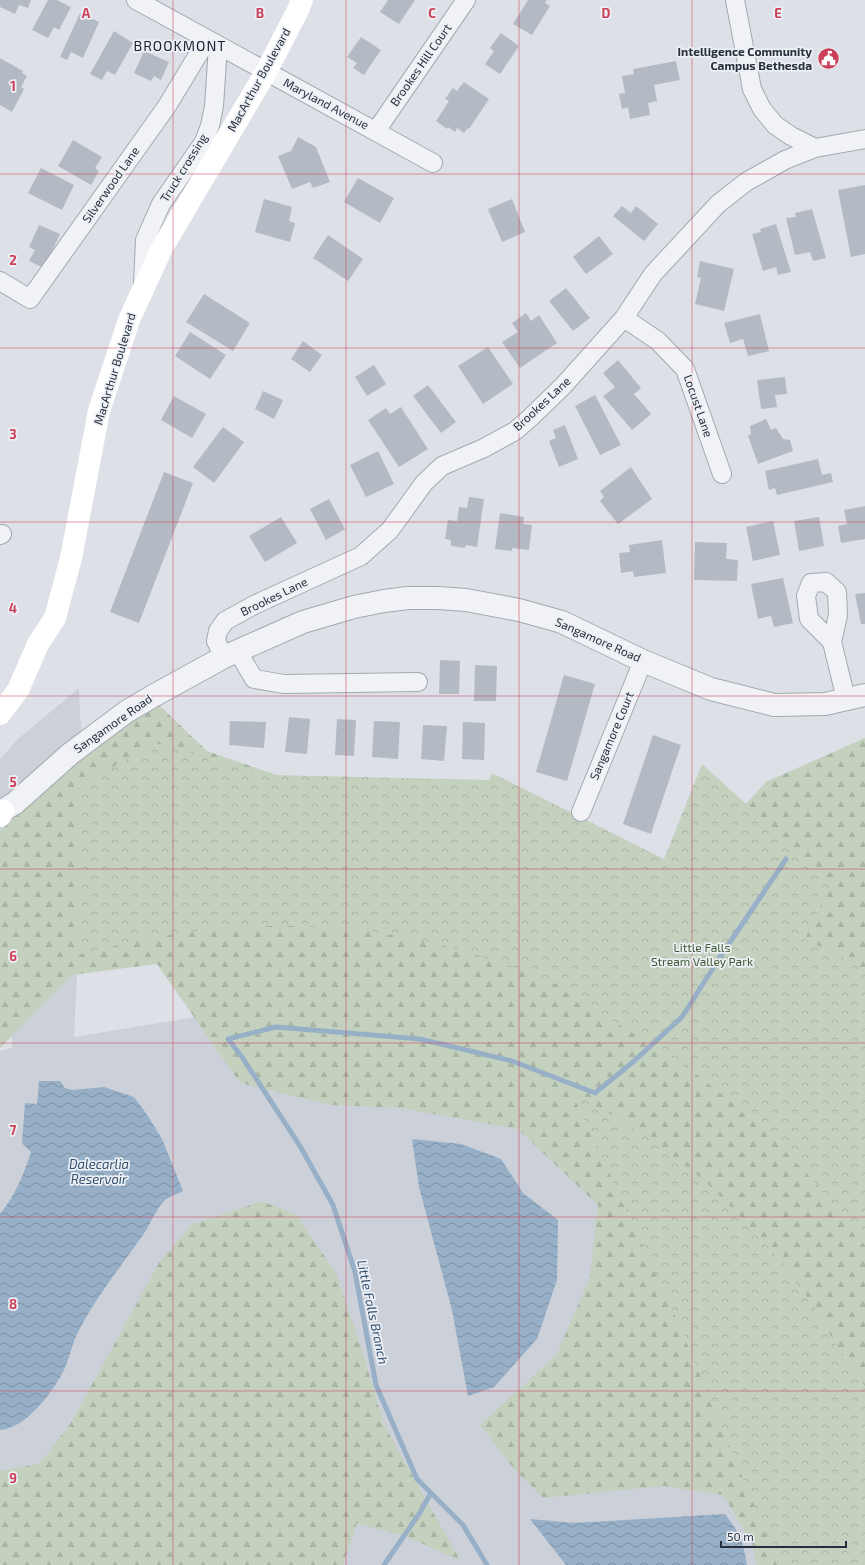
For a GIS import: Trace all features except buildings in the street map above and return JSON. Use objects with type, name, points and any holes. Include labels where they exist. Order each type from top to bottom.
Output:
[{"type":"main road","name":"MacArthur Boulevard","points":[[0,714],[18,690],[38,644],[55,618],[71,558],[99,411],[128,320],[162,248],[266,72],[302,0]]},
{"type":"street","name":"Maryland Avenue","points":[[136,0],[433,163]]},
{"type":"street","name":"Brookes Hill Court","points":[[376,131],[466,0]]},
{"type":"street","points":[[735,0],[752,89],[762,109],[775,125],[791,136],[815,148]]},
{"type":"street","name":"Silverwood Lane","points":[[0,281],[30,299],[213,43]]},
{"type":"street","name":"Truck crossing","points":[[143,289],[145,240],[161,204],[204,142],[210,126],[214,106],[213,43]]},
{"type":"street","name":"Brookes Lane","points":[[231,654],[216,641],[218,630],[225,621],[254,605],[361,556],[390,530],[424,483],[442,466],[484,448],[515,431],[530,418],[563,386],[624,318],[653,274],[718,204],[752,178],[785,160],[815,148],[865,140]]},
{"type":"street","name":"Locust Lane","points":[[624,318],[658,341],[685,369],[722,474]]},
{"type":"street","name":"Sangamore Road","points":[[1,813],[15,803],[70,754],[126,712],[152,696],[231,654],[303,622],[330,613],[384,601],[408,598],[466,600],[493,604],[555,620],[711,689],[774,704],[825,704],[856,697]]},
{"type":"street","points":[[832,642],[856,697]]},
{"type":"street","points":[[231,654],[254,679],[284,684],[418,682]]},
{"type":"street","name":"Sangamore Court","points":[[581,812],[643,660]]},
{"type":"shaded area","points":[[79,688],[82,736],[78,955],[74,1037],[239,1010],[574,1084],[779,1565],[0,1565],[0,1051],[12,1048],[11,1002],[0,1001],[0,759],[18,739]]},
{"type":"green space","points":[[159,705],[207,751],[337,796],[673,883],[766,782],[865,738],[865,1565],[757,1565],[752,1543],[723,1495],[663,1486],[543,1498],[515,1470],[480,1425],[557,1354],[590,1277],[598,1205],[518,1129],[400,1108],[331,1105],[240,1083],[157,964],[72,975],[0,1048],[0,831],[69,766],[129,722]]},
{"type":"green space","name":"Little Falls Stream Valley Park","points":[[158,744],[273,775],[489,780],[492,773],[664,859],[702,764],[832,882],[805,939],[865,969],[865,1246],[836,1208],[805,1172],[736,1106],[698,1076],[659,1049],[617,1024],[575,1002],[578,994],[516,968],[454,949],[393,935],[331,928],[269,926],[207,930],[143,940],[78,955],[78,784]]},
{"type":"green space","points":[[572,1093],[619,1119],[664,1149],[707,1183],[745,1221],[781,1261],[813,1305],[835,1343],[865,1386],[865,1565],[779,1565],[678,1322]]},
{"type":"green space","points":[[262,1201],[296,1215],[336,1273],[362,1350],[384,1425],[460,1560],[404,1536],[357,1523],[343,1565],[0,1565],[0,1471],[39,1464],[69,1426],[159,1263],[191,1225]]},
{"type":"water","name":"Dalecarlia Reservoir","points":[[39,1081],[60,1081],[65,1088],[72,1090],[104,1087],[134,1097],[162,1139],[183,1191],[168,1198],[161,1204],[143,1235],[101,1293],[77,1335],[64,1370],[46,1398],[38,1408],[19,1423],[10,1428],[0,1430],[0,1214],[10,1200],[18,1184],[31,1152],[22,1143],[25,1103],[37,1104]]},
{"type":"water","points":[[412,1139],[461,1144],[501,1159],[523,1193],[558,1220],[557,1280],[537,1339],[494,1387],[468,1396],[452,1310],[419,1187]]},
{"type":"water","points":[[725,1514],[740,1538],[747,1565],[566,1565],[530,1519],[574,1523]]},
{"type":"waterway","name":"Little Falls Branch","points":[[487,1565],[463,1525],[417,1479],[376,1385],[355,1272],[333,1205],[300,1146],[242,1057],[228,1039],[276,1027],[420,1039],[512,1061],[595,1093],[633,1062],[682,1017],[722,954],[786,859]]},
{"type":"waterway","points":[[384,1565],[419,1514],[431,1493]]},
{"type":"place","name":"Intelligence Community Campus Bethesda","points":[[828,59]]},
{"type":"district","name":"BROOKMONT","points":[[180,46]]}]
